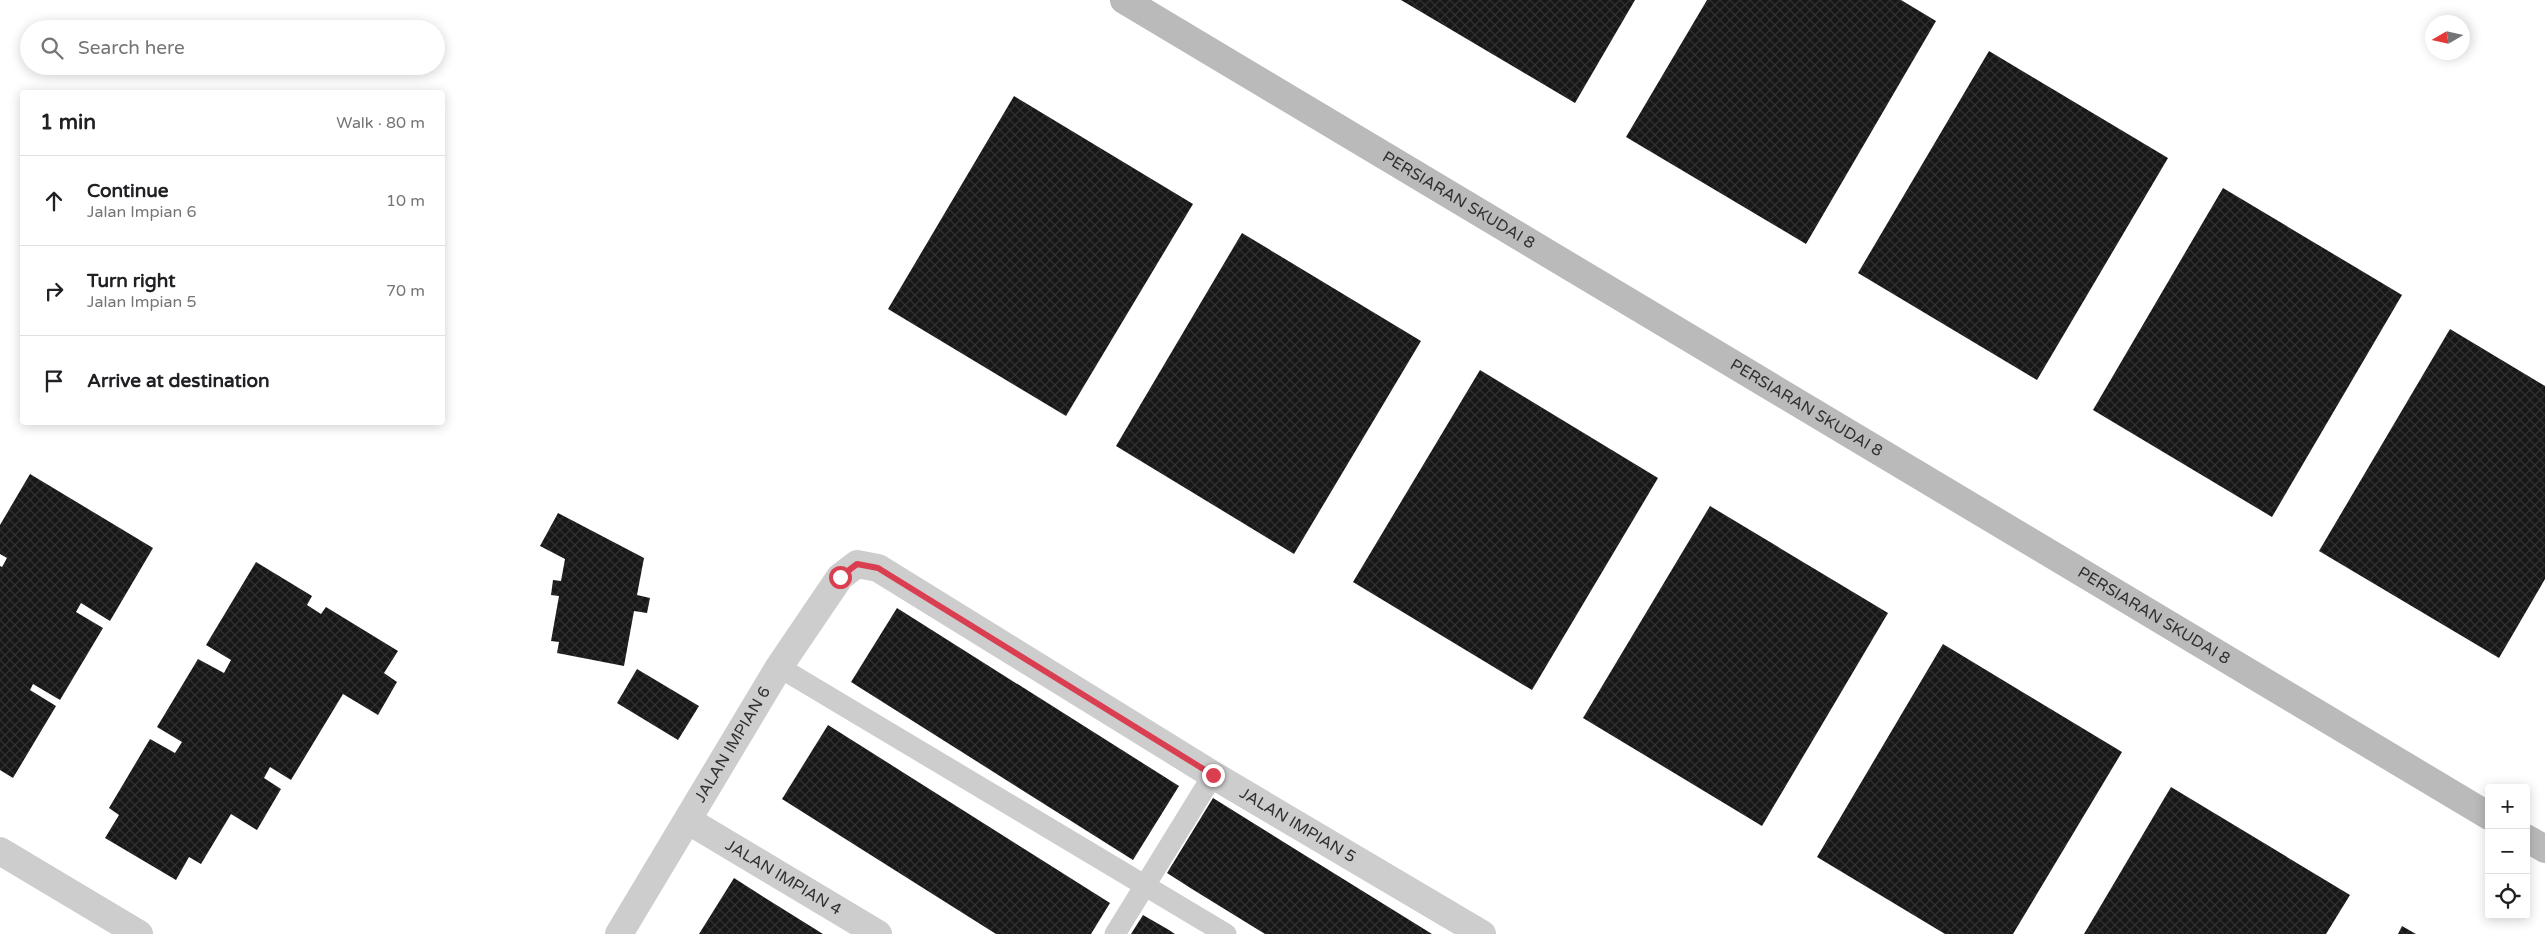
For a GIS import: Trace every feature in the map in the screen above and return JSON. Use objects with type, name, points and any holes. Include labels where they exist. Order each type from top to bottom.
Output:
[{"type":"street","name":"PERSIARAN SKUDAI 8","points":[[1124,0],[2485,814]]},
{"type":"street","name":"JALAN IMPIAN 6","points":[[619,934],[689,821],[779,667],[840,577],[857,564]]},
{"type":"street","name":"JALAN IMPIAN 5","points":[[857,564],[878,568],[1213,775],[1482,934]]},
{"type":"street","name":"JALAN IMPIAN 4","points":[[689,821],[878,934]]},
{"type":"street","points":[[2530,840],[2545,849]]},
{"type":"street","points":[[0,851],[139,934]]},
{"type":"lane","points":[[779,667],[1226,934]]},
{"type":"lane","points":[[1115,934],[1213,775]]},
{"type":"building","points":[[1401,0],[1635,0],[1575,103]]},
{"type":"building","points":[[1707,0],[1901,0],[1936,21],[1806,244],[1626,137]]},
{"type":"building","points":[[1989,51],[2168,158],[2037,380],[1858,273]]},
{"type":"building","points":[[1014,96],[1193,204],[1066,416],[888,309]]},
{"type":"building","points":[[2223,188],[2402,295],[2272,517],[2093,410]]},
{"type":"building","points":[[1242,233],[1421,341],[1294,554],[1116,446]]},
{"type":"building","points":[[2450,329],[2545,386],[2545,579],[2499,658],[2319,551]]},
{"type":"building","points":[[1480,370],[1658,478],[1532,690],[1353,582]]},
{"type":"building","points":[[30,474],[153,548],[110,621],[81,603],[76,612],[103,628],[60,700],[33,684],[30,690],[56,706],[13,778],[0,770],[0,566],[2,567],[7,558],[0,554],[0,525]]},
{"type":"building","points":[[1710,506],[1888,613],[1762,826],[1583,718]]},
{"type":"building","points":[[558,513],[644,558],[637,595],[650,598],[647,613],[634,611],[624,666],[557,653],[559,642],[551,641],[559,596],[551,595],[553,580],[561,581],[565,559],[540,546]]},
{"type":"building","points":[[256,562],[312,596],[307,605],[321,614],[326,607],[398,651],[384,673],[397,682],[378,715],[343,694],[291,780],[270,767],[264,778],[281,789],[257,830],[231,814],[201,864],[189,857],[176,880],[105,838],[119,815],[109,808],[150,739],[175,753],[182,742],[157,727],[198,659],[224,673],[231,660],[206,645]]},
{"type":"building","points":[[897,608],[1179,786],[1133,860],[851,682]]},
{"type":"building","points":[[1943,644],[2122,752],[2013,934],[1945,934],[1817,857]]},
{"type":"building","points":[[637,669],[699,706],[678,740],[617,703]]},
{"type":"building","points":[[828,725],[1110,903],[1091,934],[996,934],[782,799]]},
{"type":"building","points":[[2171,787],[2350,895],[2326,934],[2084,934]]},
{"type":"building","points":[[1213,798],[1432,934],[1265,934],[1192,889],[1167,873]]},
{"type":"building","points":[[734,878],[759,894],[823,934],[699,934]]},
{"type":"building","points":[[1143,915],[1169,930],[1175,934],[1131,934]]},
{"type":"building","points":[[2402,926],[2416,934],[2398,934]]},
{"type":"route","points":[[840,577],[857,564],[878,568],[1213,775]]}]
